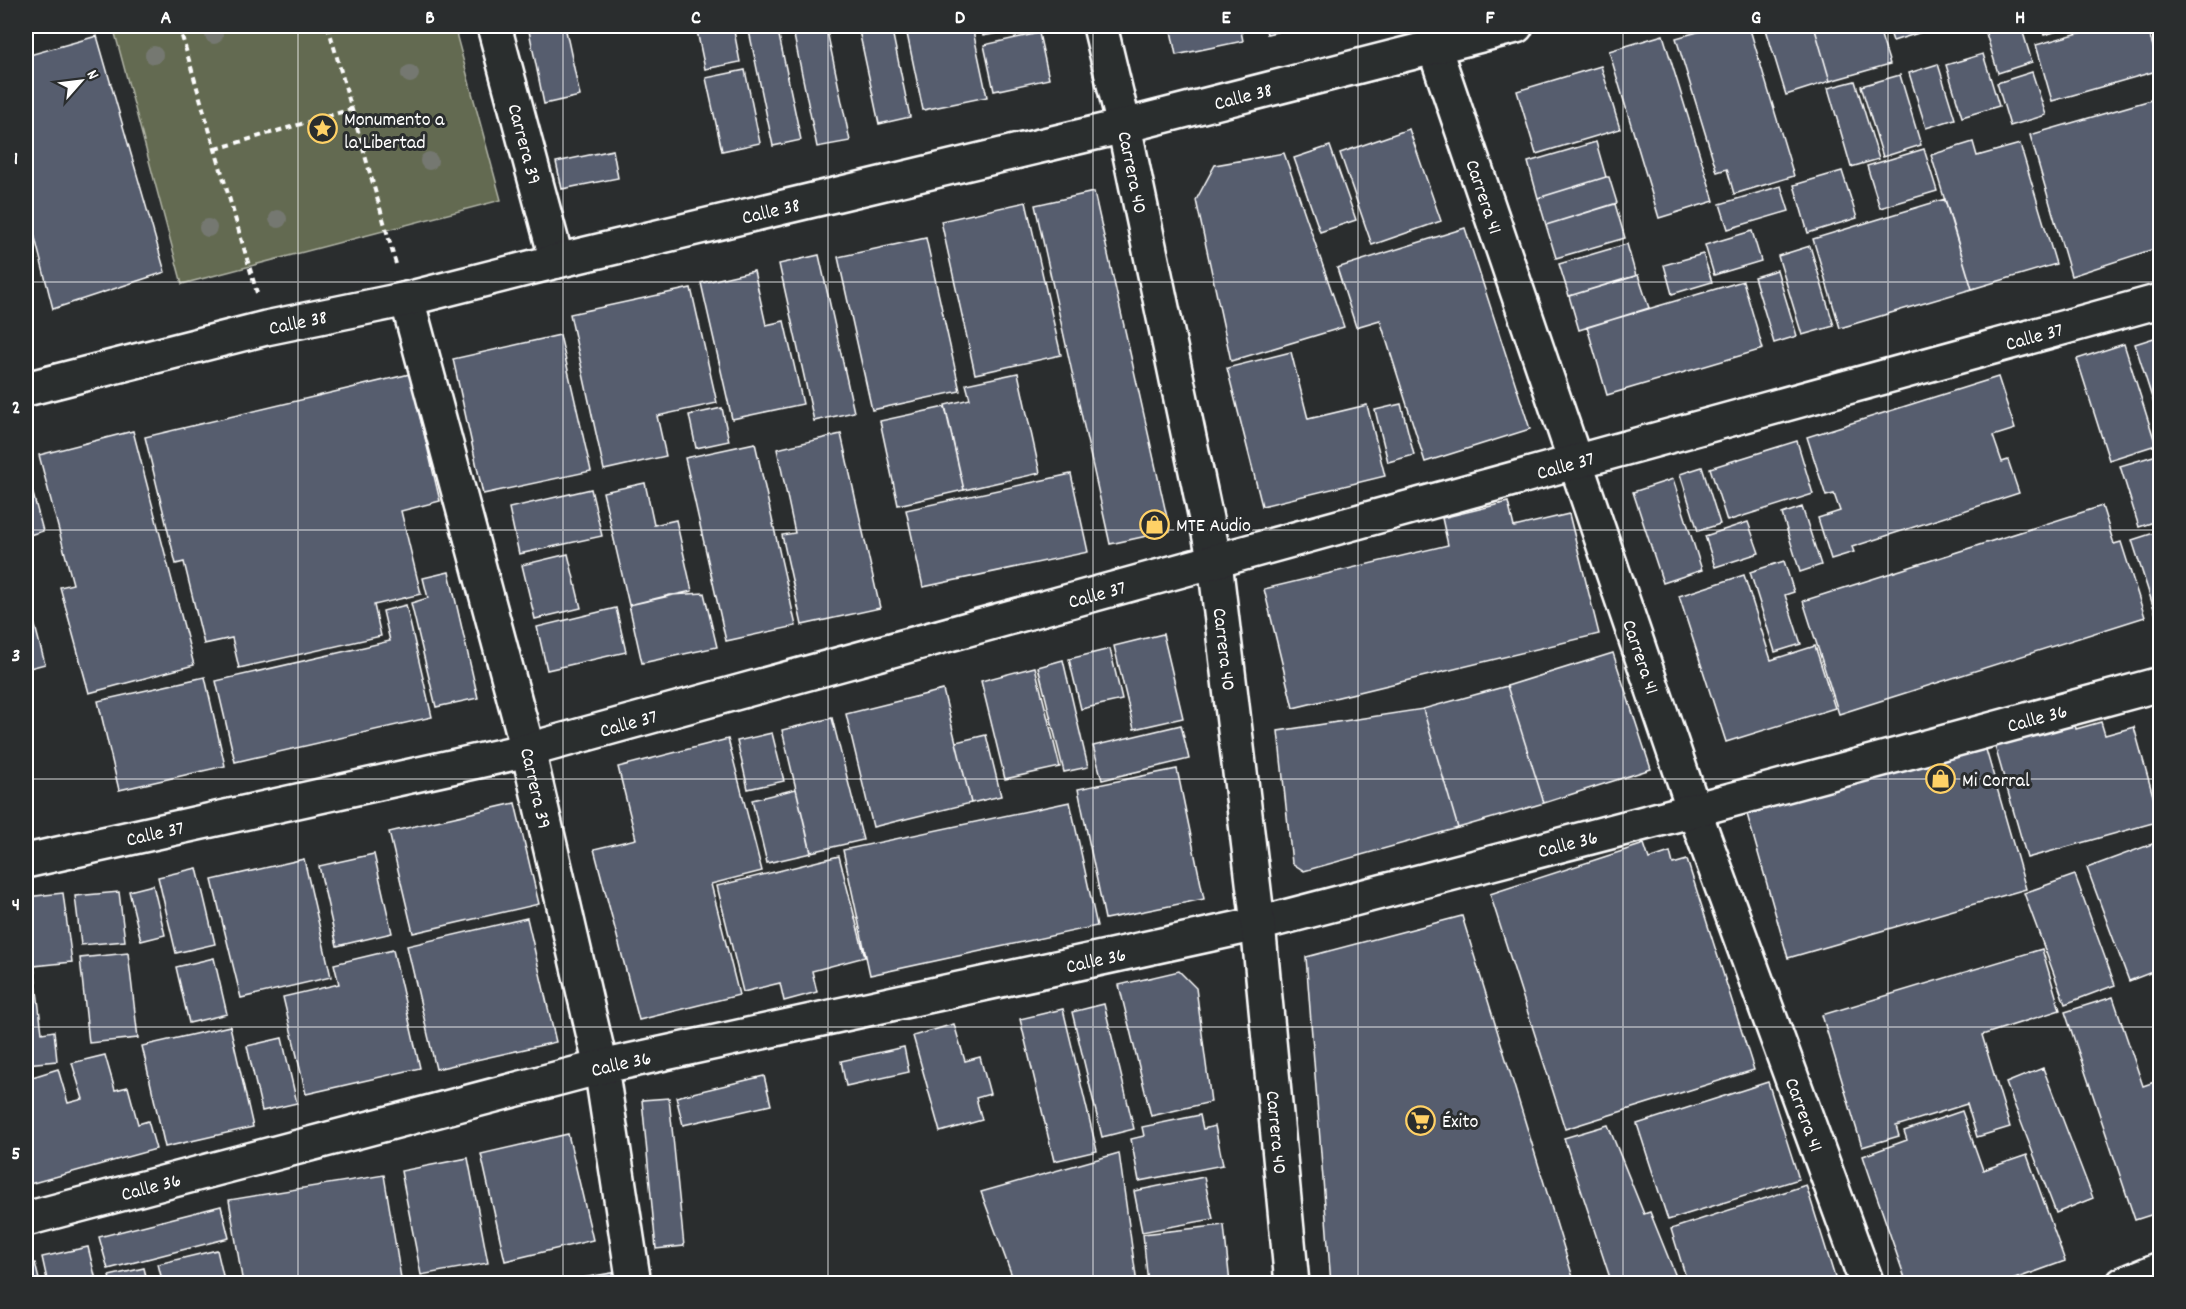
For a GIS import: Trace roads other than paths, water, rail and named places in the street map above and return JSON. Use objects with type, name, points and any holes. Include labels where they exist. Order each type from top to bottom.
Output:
[{"type":"street","name":"Carrera 39","points":[[494,26],[557,261]]},
{"type":"street","name":"Carrera 40","points":[[1100,26],[1124,126],[1215,562],[1258,924],[1292,1284]]},
{"type":"street","name":"Calle 38","points":[[26,389],[266,328],[407,299],[1124,126],[1430,36],[1516,26]]},
{"type":"street","name":"Carrera 41","points":[[1430,36],[1694,810],[1867,1284]]},
{"type":"street","name":"Carrera 39","points":[[407,299],[528,750],[601,1067],[634,1284]]},
{"type":"street","name":"Calle 37","points":[[26,861],[528,750],[2160,301]]},
{"type":"street","name":"Calle 36","points":[[26,1220],[601,1067],[1258,924],[1694,810],[2160,684]]},
{"type":"street","points":[[2123,1284],[2160,1269]]},
{"type":"place","name":"Monumento a la Libertad","points":[[323,129]]},
{"type":"place","name":"MTE Audio","points":[[1155,524]]},
{"type":"place","name":"Mi Corral","points":[[1941,779]]},
{"type":"place","name":"Éxito","points":[[1421,1120]]}]
